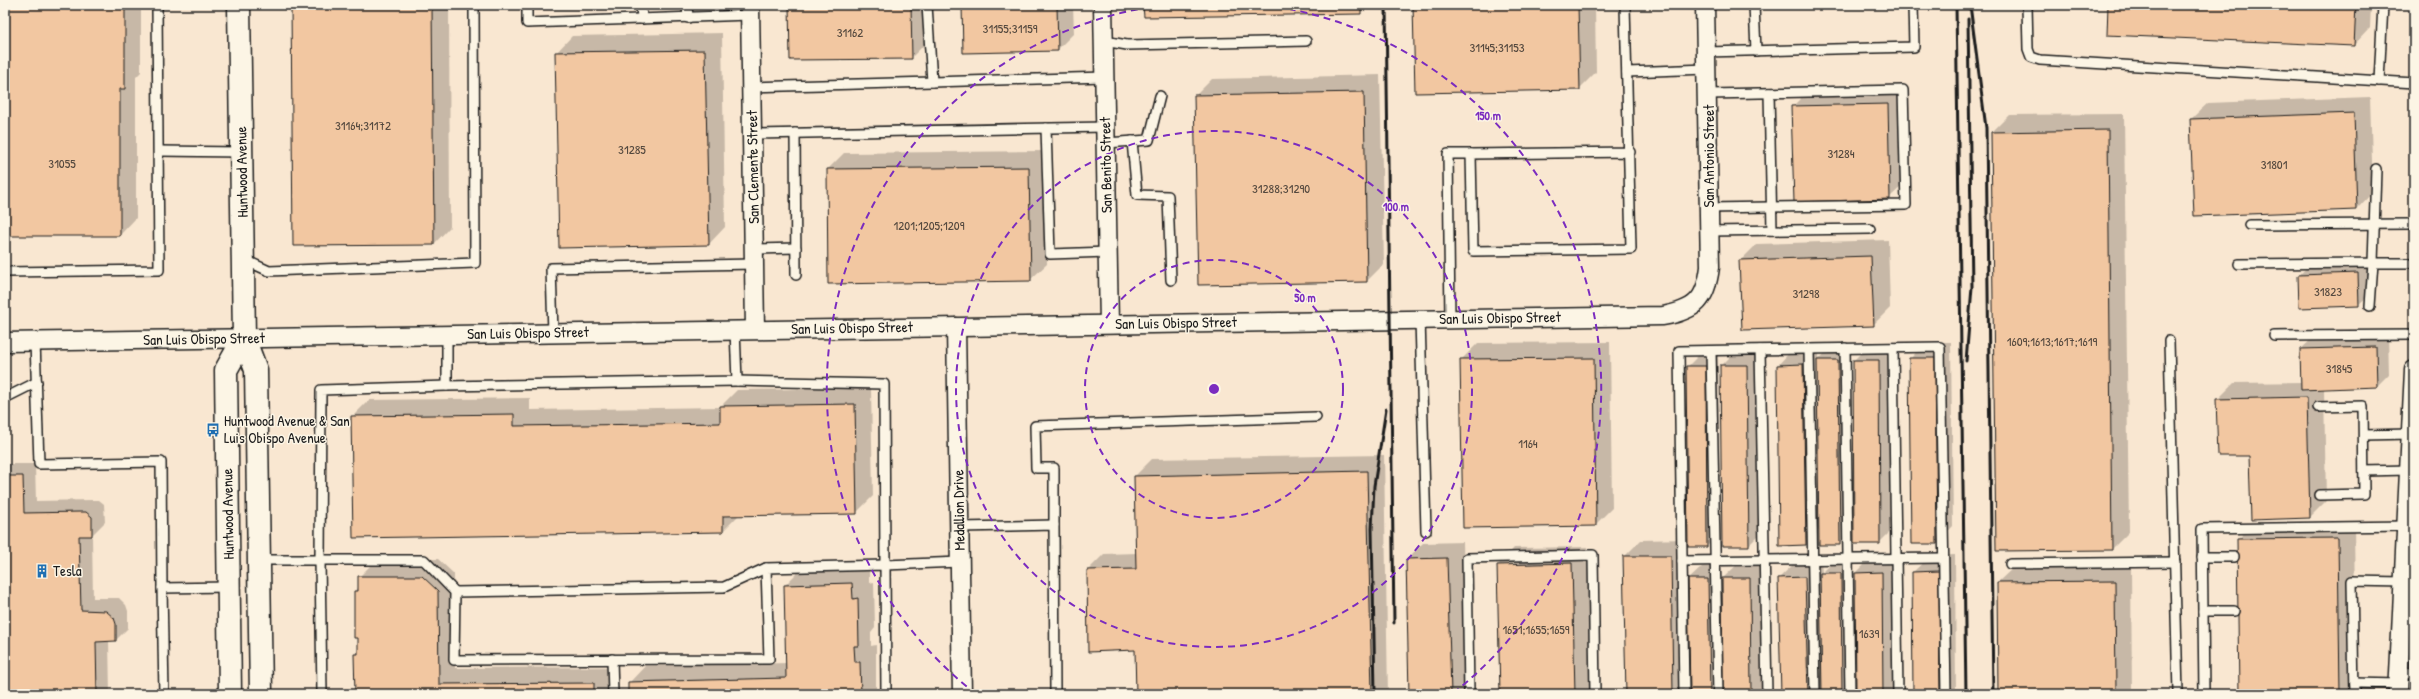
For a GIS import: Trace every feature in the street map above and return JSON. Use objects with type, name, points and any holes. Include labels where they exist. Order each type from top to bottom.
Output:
[{"type":"street","name":"Huntwood Avenue","points":[[239,5],[244,338],[256,370],[260,694]]},
{"type":"street","name":"San Benito Street","points":[[1103,5],[1109,324]]},
{"type":"street","name":"San Antonio Street","points":[[1696,304],[1707,288],[1710,267],[1708,94],[1705,5]]},
{"type":"street","name":"San Clemente Street","points":[[750,10],[755,329]]},
{"type":"street","name":"San Luis Obispo Street","points":[[5,342],[755,329],[1662,316],[1681,313],[1696,304]]},
{"type":"street","name":"Medallion Drive","points":[[956,327],[962,694]]},
{"type":"street","name":"Huntwood Avenue","points":[[230,694],[226,370],[244,338]]},
{"type":"street","points":[[2402,681],[2408,612],[2404,582],[2414,370]]},
{"type":"lane","points":[[5,272],[159,270],[157,5]]},
{"type":"lane","points":[[243,258],[269,271],[475,263],[474,5]]},
{"type":"lane","points":[[526,5],[527,23],[688,18],[750,10]]},
{"type":"lane","points":[[641,5],[642,19]]},
{"type":"lane","points":[[687,5],[688,18]]},
{"type":"lane","points":[[927,5],[932,82]]},
{"type":"lane","points":[[1471,154],[1473,250],[1631,250],[1630,152],[1625,5]]},
{"type":"lane","points":[[1754,5],[1756,51]]},
{"type":"lane","points":[[1627,72],[1706,61],[1756,51],[1914,47],[1913,5]]},
{"type":"lane","points":[[2027,5],[2028,49],[2031,57],[2040,60],[2414,83]]},
{"type":"lane","points":[[2379,81],[2383,5]]},
{"type":"lane","points":[[1104,41],[1127,45],[1306,41]]},
{"type":"lane","points":[[751,87],[1104,77]]},
{"type":"lane","points":[[1708,94],[1903,90],[1906,206],[1709,208]]},
{"type":"lane","points":[[1769,93],[1772,230]]},
{"type":"lane","points":[[752,134],[1046,128],[1106,135],[1132,141],[1149,140],[1160,96]]},
{"type":"lane","points":[[1046,128],[1050,254],[1108,252]]},
{"type":"lane","points":[[795,133],[796,275]]},
{"type":"lane","points":[[1132,141],[1137,195],[1168,196],[1171,280]]},
{"type":"lane","points":[[159,151],[241,152]]},
{"type":"lane","points":[[1450,319],[1448,154],[1630,152]]},
{"type":"lane","points":[[2370,306],[2376,169]]},
{"type":"lane","points":[[2250,226],[2374,223],[2414,224]]},
{"type":"lane","points":[[1709,232],[1870,229]]},
{"type":"lane","points":[[553,333],[551,268],[754,256],[796,248]]},
{"type":"lane","points":[[2239,264],[2414,263]]},
{"type":"lane","points":[[1420,319],[1426,531]]},
{"type":"lane","points":[[735,330],[737,381]]},
{"type":"lane","points":[[2274,336],[2414,334]]},
{"type":"lane","points":[[447,335],[448,386]]},
{"type":"lane","points":[[35,341],[39,464],[161,462],[164,694]]},
{"type":"lane","points":[[2169,341],[2178,694]]},
{"type":"lane","points":[[1684,694],[1679,351],[1940,347],[1946,694]]},
{"type":"lane","points":[[1845,348],[1850,694]]},
{"type":"lane","points":[[1894,348],[1898,694]]},
{"type":"lane","points":[[1809,349],[1815,694]]},
{"type":"lane","points":[[1711,350],[1718,694]]},
{"type":"lane","points":[[1760,350],[1767,694]]},
{"type":"lane","points":[[322,694],[320,560],[321,390],[448,386],[737,381],[884,384],[886,694]]},
{"type":"lane","points":[[5,398],[37,382]]},
{"type":"lane","points":[[2318,407],[2363,406],[2364,435],[2364,494],[2320,495]]},
{"type":"lane","points":[[1055,694],[1054,468],[1036,468],[1035,426],[1316,418]]},
{"type":"lane","points":[[2364,435],[2412,423]]},
{"type":"lane","points":[[2364,471],[2410,480]]},
{"type":"lane","points":[[960,527],[1054,525]]},
{"type":"lane","points":[[2204,694],[2202,528],[2406,526]]},
{"type":"lane","points":[[1469,694],[1467,558],[1592,555],[1595,694]]},
{"type":"lane","points":[[2202,557],[2234,557]]},
{"type":"lane","points":[[1682,561],[1943,558]]},
{"type":"lane","points":[[259,560],[424,560],[455,592],[454,660],[769,659],[766,568]]},
{"type":"lane","points":[[455,592],[724,587],[766,568],[960,562]]},
{"type":"lane","points":[[2010,564],[2175,562]]},
{"type":"lane","points":[[2354,694],[2352,581],[2404,582]]},
{"type":"lane","points":[[162,588],[229,587]]},
{"type":"lane","points":[[2203,611],[2234,611]]},
{"type":"lane","points":[[612,659],[613,694]]},
{"type":"lane","points":[[2354,683],[2402,681]]},
{"type":"shaded area","points":[[5,5],[2414,5],[2414,694],[5,694]]},
{"type":"building","points":[[5,5],[125,5],[125,89],[120,89],[120,236],[5,236]]},
{"type":"building","points":[[291,5],[432,5],[434,245],[293,246]]},
{"type":"building","points":[[789,5],[911,5],[912,59],[790,60]]},
{"type":"building","points":[[962,5],[1057,5],[1058,51],[963,53]]},
{"type":"building","points":[[1143,5],[1361,5],[1361,14],[1144,17]]},
{"type":"building","points":[[1413,5],[1578,5],[1580,90],[1415,93]]},
{"type":"building","points":[[2108,5],[2356,5],[2354,46],[2107,35]]},
{"type":"building","points":[[705,50],[709,245],[559,248],[555,52]]},
{"type":"building","points":[[1364,92],[1367,282],[1198,285],[1194,95]]},
{"type":"building","points":[[1888,104],[1890,199],[1794,202],[1791,106]]},
{"type":"building","points":[[2354,113],[2357,210],[2194,216],[2190,119]]},
{"type":"building","points":[[2108,130],[2112,550],[1996,551],[1991,132]]},
{"type":"building","points":[[1029,167],[1031,281],[828,284],[827,169]]},
{"type":"building","points":[[1871,256],[1874,326],[1742,330],[1739,260]]},
{"type":"building","points":[[2358,273],[2359,306],[2299,308],[2298,275]]},
{"type":"building","points":[[2376,347],[2377,387],[2301,390],[2300,349]]},
{"type":"building","points":[[1594,358],[1596,526],[1463,528],[1460,359]]},
{"type":"building","points":[[1909,358],[1935,358],[1937,544],[1911,544]]},
{"type":"building","points":[[1817,360],[1838,360],[1840,545],[1819,545]]},
{"type":"building","points":[[1853,360],[1879,360],[1880,544],[1854,544]]},
{"type":"building","points":[[1803,364],[1806,545],[1779,546],[1777,365]]},
{"type":"building","points":[[1720,365],[1747,365],[1749,546],[1722,546]]},
{"type":"building","points":[[1686,366],[1706,366],[1707,547],[1688,547]]},
{"type":"building","points":[[2307,397],[2310,518],[2251,520],[2249,456],[2218,456],[2216,399]]},
{"type":"building","points":[[855,404],[857,514],[723,516],[723,532],[353,538],[351,416],[514,414],[514,426],[720,423],[720,406]]},
{"type":"building","points":[[1367,471],[1372,694],[1136,694],[1135,650],[1088,652],[1087,570],[1136,569],[1134,476]]},
{"type":"building","name":"Tesla","points":[[5,476],[23,476],[24,513],[86,512],[92,517],[92,536],[79,536],[81,610],[106,611],[114,618],[116,624],[116,641],[96,642],[97,694],[5,694]]},
{"type":"building","points":[[2338,538],[2340,694],[2239,694],[2237,539]]},
{"type":"building","points":[[1623,556],[1671,556],[1673,694],[1626,694]]},
{"type":"building","points":[[1447,558],[1451,694],[1409,694],[1406,559]]},
{"type":"building","points":[[1572,563],[1575,694],[1500,694],[1497,565]]},
{"type":"building","points":[[1939,571],[1940,694],[1913,694],[1912,572]]},
{"type":"building","points":[[1882,572],[1883,694],[1856,694],[1855,573]]},
{"type":"building","points":[[1820,573],[1841,573],[1842,694],[1822,694]]},
{"type":"building","points":[[358,576],[422,576],[438,591],[439,684],[594,683],[594,694],[355,694],[354,654],[358,654],[358,638],[354,638],[354,591],[358,591]]},
{"type":"building","points":[[1805,577],[1808,694],[1781,694],[1778,578]]},
{"type":"building","points":[[1722,578],[1750,578],[1751,694],[1723,694]]},
{"type":"building","points":[[1688,579],[1708,579],[1710,694],[1690,694]]},
{"type":"building","points":[[2115,581],[2116,694],[1998,694],[1997,582]]},
{"type":"building","points":[[852,583],[853,599],[858,598],[859,646],[854,646],[855,662],[860,662],[861,694],[628,694],[628,682],[786,678],[784,585]]},
{"type":"railway","points":[[1386,5],[1394,623]]},
{"type":"railway","points":[[1956,5],[1966,694]]},
{"type":"railway","points":[[1970,5],[1986,128],[1993,694]]},
{"type":"railway","points":[[1966,361],[1972,287],[1968,19]]},
{"type":"railway","points":[[1375,694],[1372,529],[1374,486],[1386,409]]},
{"type":"place","name":"Huntwood Avenue & San Luis Obispo Avenue","points":[[213,430]]},
{"type":"place","name":"Tesla","points":[[42,571]]}]
